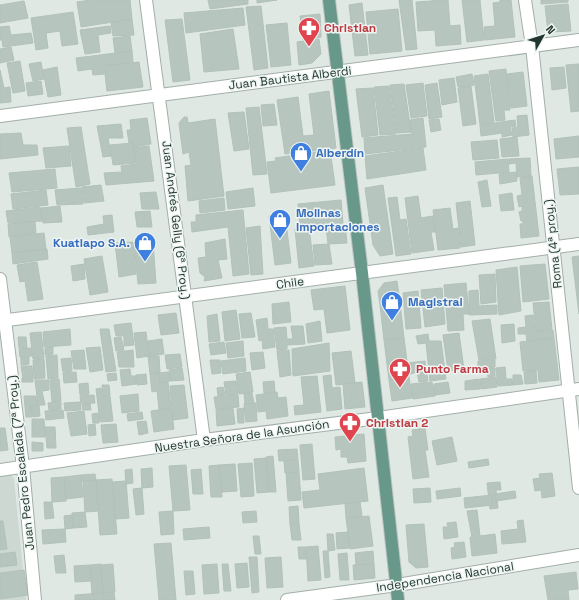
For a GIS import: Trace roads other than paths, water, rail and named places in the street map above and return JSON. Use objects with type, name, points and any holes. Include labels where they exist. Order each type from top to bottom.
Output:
[{"type":"main road","points":[[329,0],[362,273],[398,600]]},
{"type":"street","name":"Juan Andrés Gelly (6ª Proy.)","points":[[146,0],[160,95],[204,440]]},
{"type":"street","name":"Roma (4ª proy.)","points":[[525,0],[532,46],[554,247],[573,390],[579,488]]},
{"type":"street","name":"Juan Bautista Alberdi","points":[[0,116],[579,40]]},
{"type":"street","name":"Chile","points":[[3,320],[579,244]]},
{"type":"street","name":"Juan Pedro Escalada (7ª Proy.)","points":[[0,279],[3,320],[23,467],[35,600]]},
{"type":"street","name":"Nuestra Señora de la Asunción","points":[[0,470],[204,440],[378,418],[573,390]]},
{"type":"street","name":"Independencia Nacional","points":[[287,600],[397,585],[579,555]]},
{"type":"place","name":"Christian","points":[[309,48]]},
{"type":"place","name":"Alberdín","points":[[301,172]]},
{"type":"place","name":"Molinas Importaciones","points":[[280,240]]},
{"type":"place","name":"Kuatiapo S.A.","points":[[145,262]]},
{"type":"place","name":"Magistral","points":[[392,322]]},
{"type":"place","name":"Punto Farma","points":[[400,388]]},
{"type":"place","name":"Christian 2","points":[[350,442]]}]
